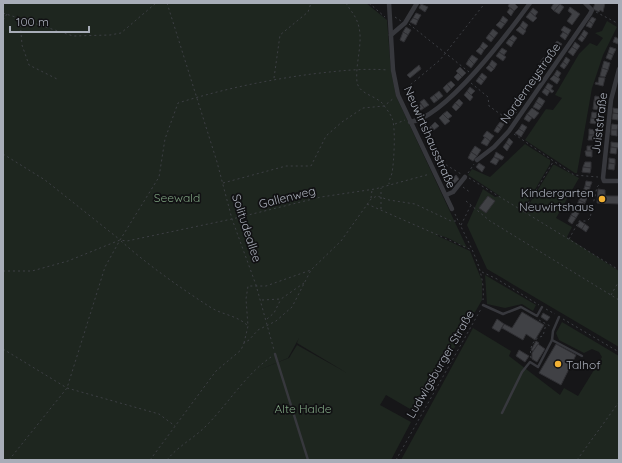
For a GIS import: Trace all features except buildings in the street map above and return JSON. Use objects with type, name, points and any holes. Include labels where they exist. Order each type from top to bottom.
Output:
[{"type":"street","name":"Neuwirtshausstraße","points":[[389,3],[393,70],[398,95],[452,209]]},
{"type":"street","points":[[391,35],[405,23],[417,3]]},
{"type":"street","points":[[409,120],[417,121],[430,113],[468,80],[530,3]]},
{"type":"street","points":[[585,3],[592,10]]},
{"type":"street","name":"Norderneystraße","points":[[477,160],[494,147],[509,131],[592,10]]},
{"type":"street","name":"Juiststraße","points":[[603,179],[611,100],[619,68]]},
{"type":"street","points":[[446,195],[453,192],[465,177]]},
{"type":"street","points":[[603,179],[619,181]]},
{"type":"lane","points":[[482,305],[503,314],[521,307],[536,316],[542,307]]},
{"type":"lane","points":[[502,413],[522,372],[530,362],[538,367],[552,340],[554,328],[559,317]]},
{"type":"lane","points":[[552,340],[582,356]]},
{"type":"lane","points":[[275,354],[308,460]]},
{"type":"path","points":[[3,13],[73,36],[116,35],[121,33],[156,3]]},
{"type":"path","name":"Solitudeallee","points":[[167,3],[223,183],[232,219],[261,300],[275,354]]},
{"type":"path","points":[[274,79],[280,35],[308,12],[311,3]]},
{"type":"path","points":[[346,3],[358,24],[360,35],[356,69],[357,83],[367,94],[375,97],[384,106],[394,124],[393,171],[389,178],[389,185]]},
{"type":"path","points":[[369,3],[380,13]]},
{"type":"path","points":[[223,183],[286,166],[311,166],[326,136],[342,122],[363,108],[384,106],[398,95],[446,54],[485,3]]},
{"type":"path","points":[[592,10],[619,24]]},
{"type":"path","points":[[3,20],[8,14]]},
{"type":"path","points":[[396,18],[401,21]]},
{"type":"path","points":[[20,19],[22,45],[29,65],[59,80]]},
{"type":"path","points":[[408,24],[473,75]]},
{"type":"path","points":[[9,460],[67,388],[105,268],[120,240],[159,177],[165,139],[178,103],[226,89],[274,79],[356,69],[393,70]]},
{"type":"path","points":[[468,80],[488,97],[489,106],[514,124]]},
{"type":"path","points":[[394,124],[409,120]]},
{"type":"path","points":[[509,131],[574,175],[603,179]]},
{"type":"path","points":[[426,152],[619,270]]},
{"type":"path","points":[[3,154],[45,180],[138,256],[212,308],[242,319],[248,326]]},
{"type":"path","points":[[465,177],[477,160]]},
{"type":"path","points":[[523,212],[554,162]]},
{"type":"path","name":"Gallenweg","points":[[3,271],[32,271],[68,262],[120,240],[127,241],[232,219],[321,197],[372,189],[435,172]]},
{"type":"path","points":[[569,240],[580,221],[587,221],[590,218],[597,186],[603,179]]},
{"type":"path","points":[[460,184],[471,193]]},
{"type":"path","points":[[381,187],[381,209]]},
{"type":"path","points":[[371,199],[372,189]]},
{"type":"path","points":[[244,343],[258,330],[276,321],[292,307],[312,270],[341,241],[371,199],[381,196],[389,200],[415,204],[451,221],[458,221]]},
{"type":"path","points":[[466,201],[490,221],[619,300]]},
{"type":"path","points":[[366,204],[381,209],[472,250]]},
{"type":"path","points":[[460,226],[471,205]]},
{"type":"path","points":[[452,209],[481,272],[497,279],[619,352]]},
{"type":"path","points":[[150,460],[216,371],[242,350],[248,326],[246,289],[248,286],[266,286],[312,270]]},
{"type":"path","name":"Ludwigsburger Straße","points":[[396,460],[482,305],[484,288],[481,272]]},
{"type":"path","points":[[611,295],[619,281]]},
{"type":"path","points":[[266,319],[274,314],[281,299],[304,283]]},
{"type":"path","points":[[261,300],[281,299]]},
{"type":"path","points":[[536,316],[538,320],[554,328]]},
{"type":"path","points":[[530,362],[530,350],[534,341],[539,337],[544,336],[546,324]]},
{"type":"path","points":[[3,349],[67,388],[159,414],[176,426]]},
{"type":"path","points":[[167,460],[174,451],[194,438],[252,373],[275,354]]},
{"type":"path","points":[[577,460],[619,402]]},
{"type":"green space","name":"Seewald","points":[[3,3],[366,3],[387,20],[391,71],[396,96],[467,248],[448,238],[436,235],[470,251],[482,281],[482,300],[417,413],[386,395],[380,405],[411,422],[391,460],[3,460]],"holes":[[[299,338],[297,343],[347,373],[297,345],[289,358],[256,371],[288,358]]]},
{"type":"green space","points":[[607,21],[617,27],[603,55],[592,88],[577,173],[575,173],[525,140],[546,109],[553,110],[562,98],[555,95],[579,54],[590,43],[597,46],[603,38],[595,33],[602,31]]},
{"type":"green space","points":[[525,144],[550,160],[550,164],[523,210],[525,211],[553,165],[579,178],[556,218],[572,227],[567,237],[619,271],[619,347],[487,269],[467,225],[483,189],[495,197],[500,196],[468,175],[472,169],[490,177]]},
{"type":"green space","points":[[485,275],[536,305],[533,311],[522,304],[505,308],[487,304]]},
{"type":"green space","points":[[562,322],[619,356],[619,460],[401,460],[473,328],[511,351],[509,356],[560,395],[564,388],[578,396],[602,357],[599,352],[592,349],[584,353],[559,340],[556,333]]},
{"type":"place","name":"Kindergarten Neuwirtshaus","points":[[602,199]]},
{"type":"place","name":"Talhof","points":[[558,364]]},
{"type":"park label","name":"Alte Halde","points":[[303,408]]}]
